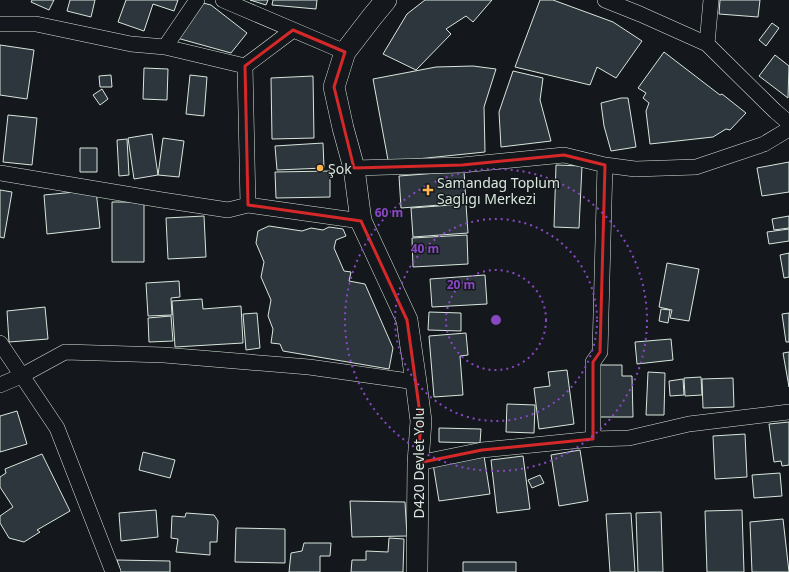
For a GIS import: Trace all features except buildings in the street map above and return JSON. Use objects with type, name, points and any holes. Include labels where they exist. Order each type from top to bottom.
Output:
[{"type":"street","points":[[165,47],[197,0]]},
{"type":"street","points":[[223,0],[346,52]]},
{"type":"street","name":"D420 Devlet Yolu","points":[[386,0],[346,52],[334,87],[354,168],[361,221],[408,320],[421,421],[418,463],[418,572]]},
{"type":"street","points":[[605,0],[707,44],[775,112],[789,123]]},
{"type":"street","points":[[707,44],[711,0]]},
{"type":"street","points":[[0,24],[36,24],[131,44],[165,47],[245,66]]},
{"type":"street","points":[[245,66],[293,30]]},
{"type":"street","points":[[245,66],[248,205]]},
{"type":"street","points":[[354,168],[462,165],[564,155],[605,165],[635,169],[696,167],[764,144],[789,129]]},
{"type":"street","points":[[593,439],[592,362],[600,352],[605,165]]},
{"type":"street","points":[[0,173],[72,186],[228,210],[248,205],[361,221]]},
{"type":"street","points":[[0,343],[57,428],[113,572]]},
{"type":"street","points":[[0,385],[22,376],[66,352],[164,355],[309,367],[416,382]]},
{"type":"street","points":[[418,463],[482,450],[593,439],[629,438],[688,424],[789,412]]},
{"type":"highlighted area","points":[[293,30],[345,52],[334,87],[354,168],[462,165],[564,155],[605,165],[600,352],[593,362],[593,439],[482,450],[418,463],[421,421],[407,320],[361,221],[248,205],[245,66]]},
{"type":"place","name":"Şok","points":[[320,168]]},
{"type":"place","name":"Samandag Toplum Saglıgı Merkezi","points":[[428,190]]}]
